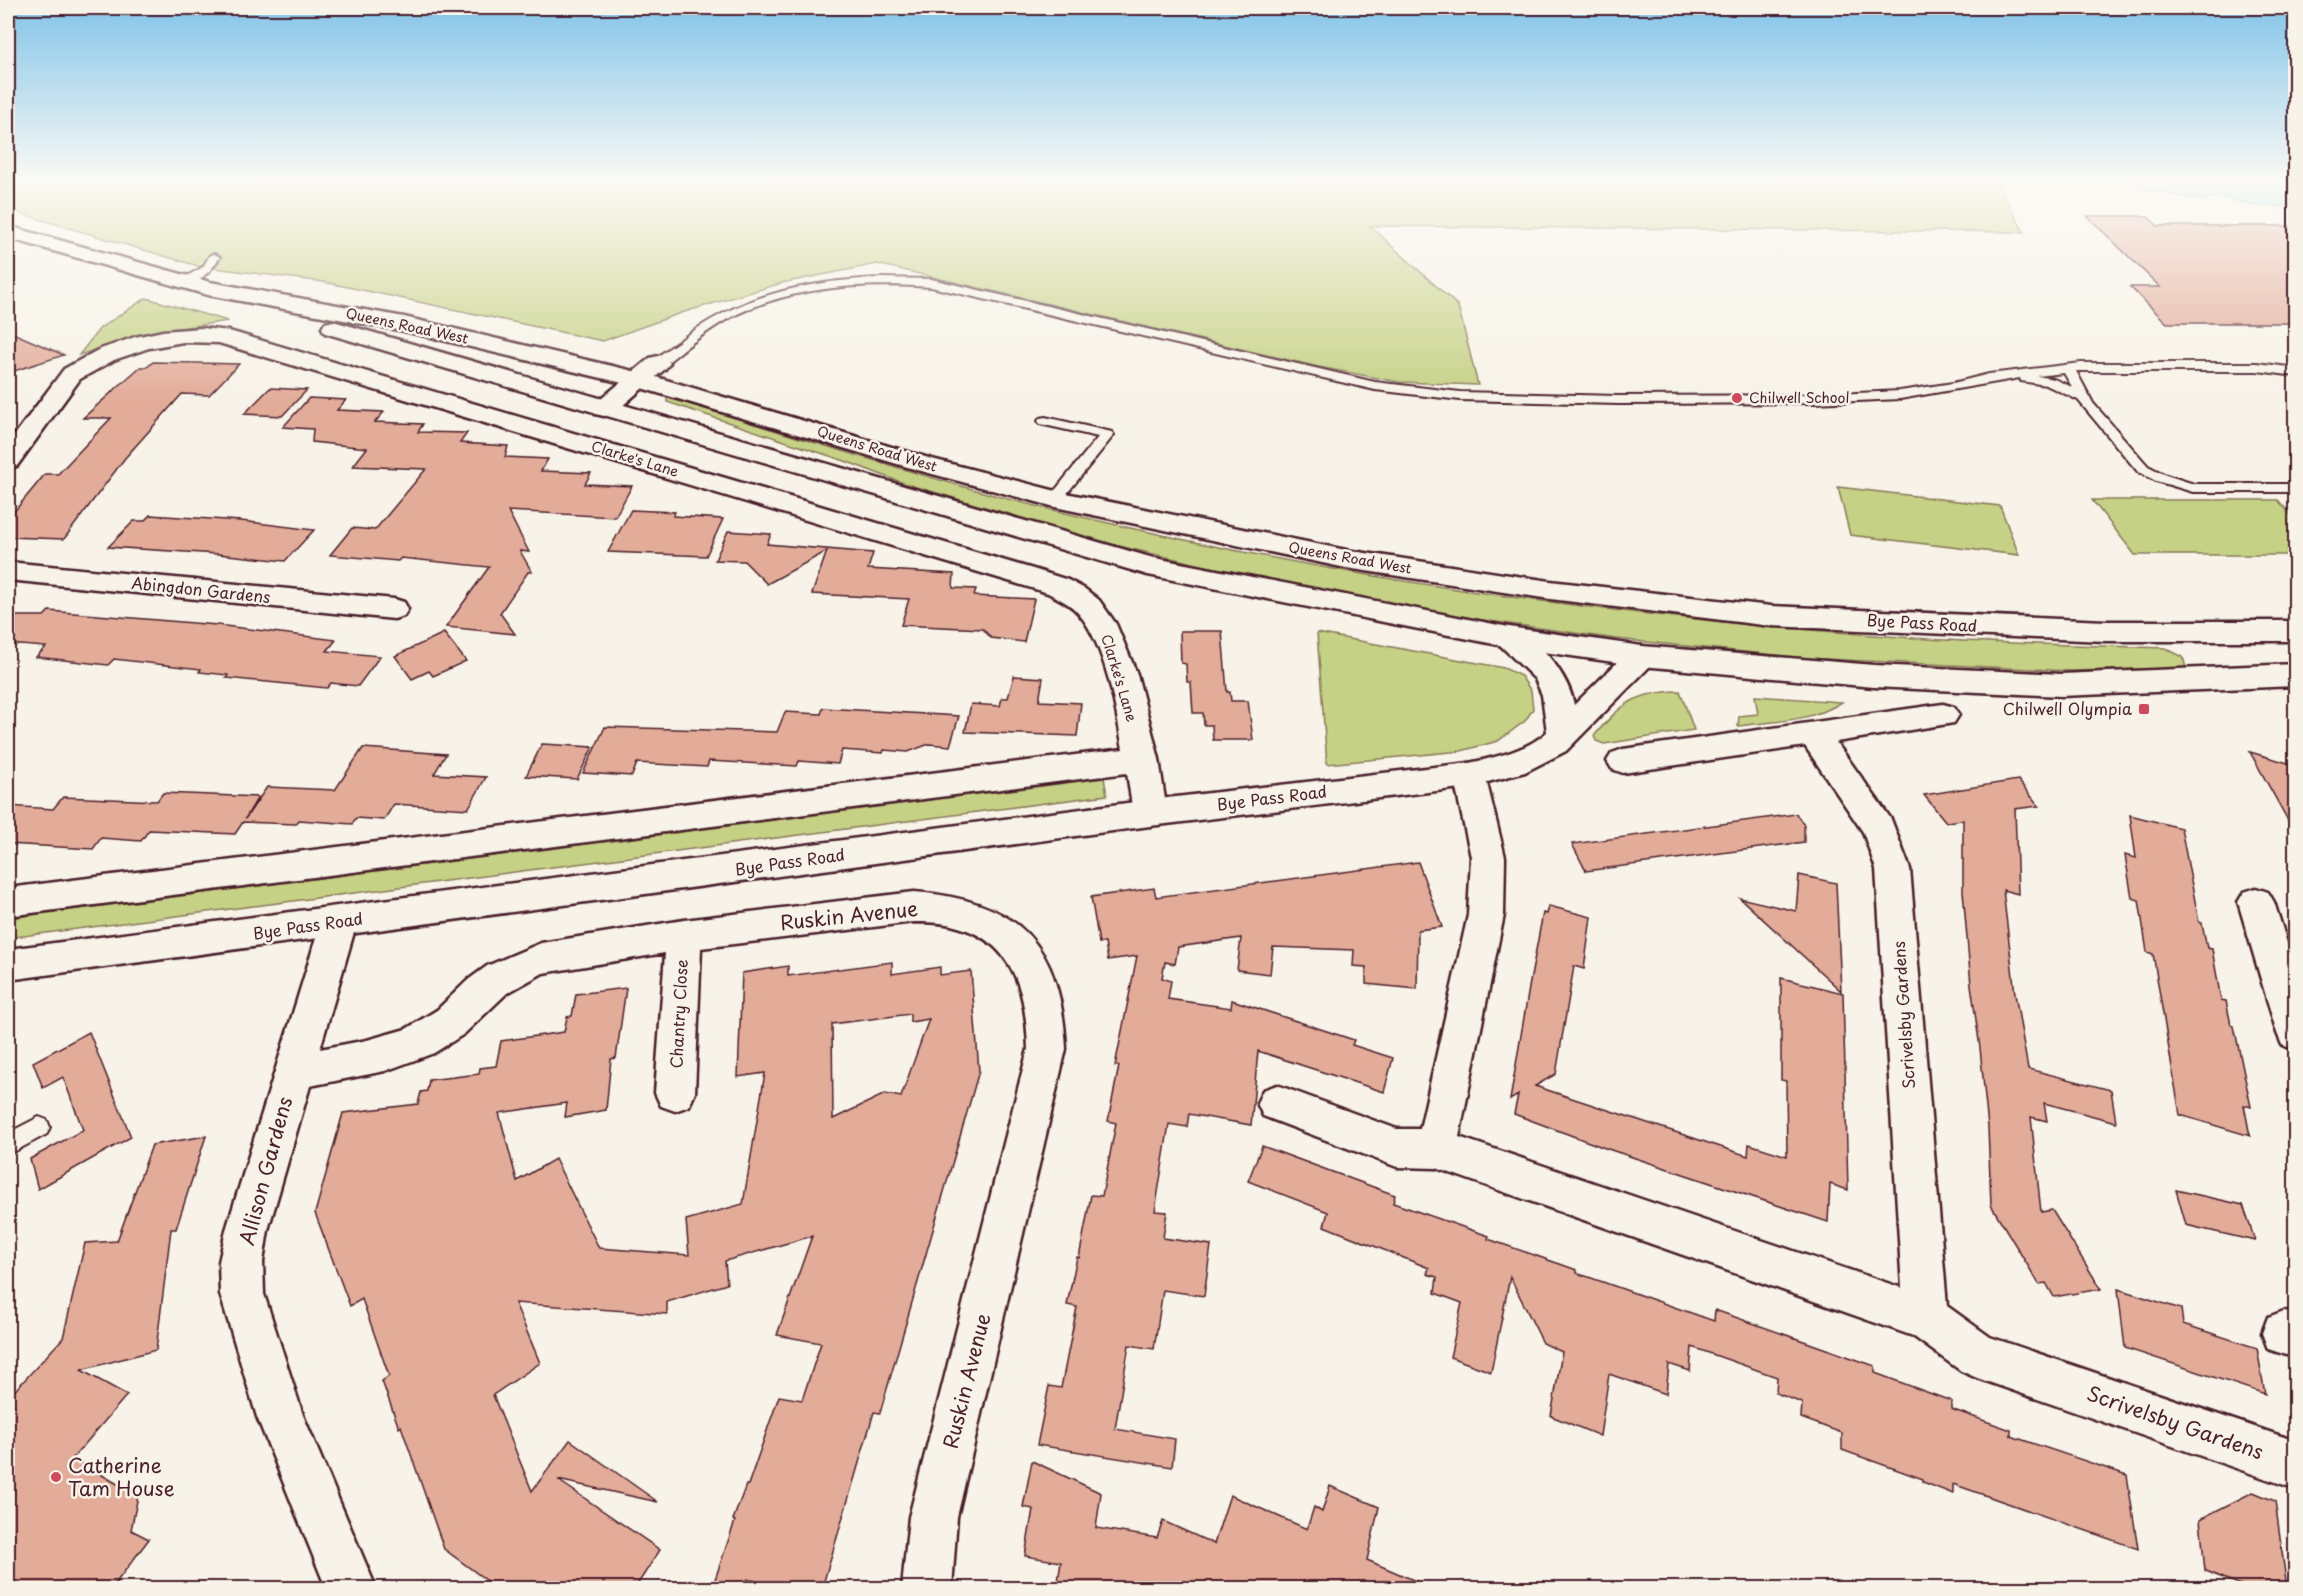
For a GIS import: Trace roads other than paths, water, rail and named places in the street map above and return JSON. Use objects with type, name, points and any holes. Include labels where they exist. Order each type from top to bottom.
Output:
[{"type":"street","name":"Queens Road West","points":[[84,253],[208,288],[404,324],[638,380],[923,464],[1055,499],[1346,559],[1550,590]]},
{"type":"street","name":"Queens Road West","points":[[208,288],[377,343],[604,409],[771,454],[1148,566],[1509,637]]},
{"type":"street","name":"Clarke's Lane","points":[[8,461],[16,438],[72,374],[84,366],[133,346],[169,337],[206,334],[221,336],[1053,584],[1087,605],[1099,618],[1116,659],[1143,759],[1150,813]]},
{"type":"street","points":[[604,409],[658,363]]},
{"type":"street","name":"Abingdon Gardens","points":[[8,571],[395,608]]},
{"type":"street","name":"Bye Pass Road","points":[[1550,590],[1771,616],[2105,631],[2295,631]]},
{"type":"street","points":[[1509,637],[1642,656],[1874,676],[2061,686],[2295,675]]},
{"type":"street","points":[[1509,637],[1548,674],[1557,695],[1563,734]]},
{"type":"street","name":"Bye Pass Road","points":[[8,965],[1150,813],[1469,775],[1517,764],[1538,755],[1555,743],[1642,656]]},
{"type":"street","points":[[1623,761],[1943,715]]},
{"type":"street","name":"Scrivelsby Gardens","points":[[1813,733],[1879,828],[1893,869],[1926,1318]]},
{"type":"street","points":[[8,902],[1143,759]]},
{"type":"street","points":[[1436,1149],[1486,915],[1488,857],[1469,775]]},
{"type":"street","points":[[2256,902],[2295,1034]]},
{"type":"street","name":"Ruskin Avenue","points":[[294,1071],[389,1052],[421,1041],[453,1021],[488,986],[522,964],[541,958],[684,935],[914,907],[950,910],[979,919],[998,930],[1022,952],[1040,985],[1047,1021],[1047,1049],[933,1518],[927,1588]]},
{"type":"street","name":"Allison Gardens","points":[[339,922],[247,1230],[242,1262],[242,1294],[280,1417],[351,1588]]},
{"type":"street","name":"Chantry Close","points":[[675,1092],[684,935]]},
{"type":"street","name":"Scrivelsby Gardens","points":[[1276,1103],[1397,1148],[1436,1149],[1926,1318],[1977,1355],[2295,1465]]},
{"type":"lane","points":[[184,282],[207,268],[214,257]]},
{"type":"lane","points":[[658,363],[709,325],[734,311],[782,295],[816,287],[879,279],[932,283],[1375,386],[1460,396],[1618,400],[1815,399],[1900,395],[1953,387],[1989,378],[2068,368],[2257,367],[2295,372]]},
{"type":"lane","points":[[2068,368],[2083,397],[2143,469],[2161,478],[2193,488],[2295,488]]},
{"type":"lane","points":[[1989,378],[2023,377],[2049,382],[2083,397]]},
{"type":"lane","points":[[1045,421],[1107,435],[1055,499]]},
{"type":"lane","points":[[8,1145],[39,1127]]},
{"type":"place","name":"Chilwell School","points":[[1737,398]]},
{"type":"place","name":"Chilwell Olympia","points":[[2144,709]]},
{"type":"place","name":"Catherine Tam House","points":[[56,1477]]}]
